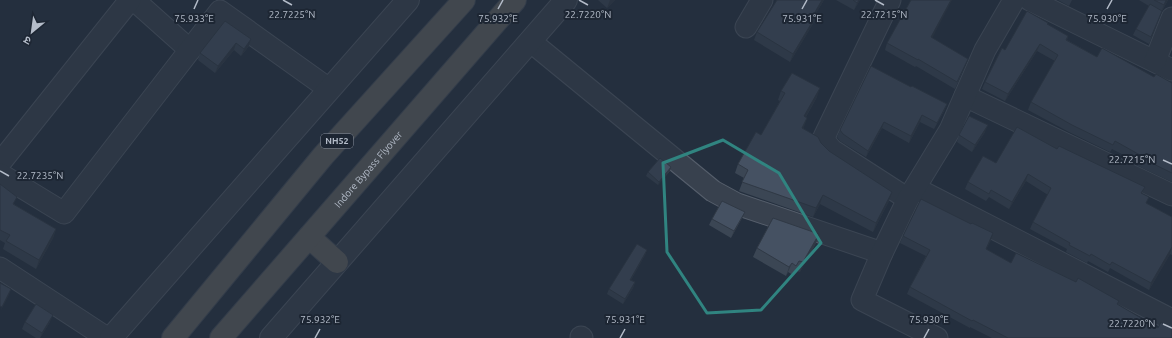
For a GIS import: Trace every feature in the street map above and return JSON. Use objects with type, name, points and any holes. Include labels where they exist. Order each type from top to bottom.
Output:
[{"type":"highway","name":"NH52","points":[[172,338],[323,156],[464,0]]},
{"type":"highway","name":"Indore Bypass Flyover","points":[[221,338],[515,0]]},
{"type":"highway","points":[[308,237],[337,262]]},
{"type":"street","points":[[0,163],[130,0]]},
{"type":"street","points":[[134,0],[190,50]]},
{"type":"street","points":[[111,338],[408,0]]},
{"type":"street","points":[[271,338],[566,0]]},
{"type":"street","points":[[746,27],[762,0]]},
{"type":"street","points":[[890,0],[824,137],[832,150],[911,193],[1172,320]]},
{"type":"street","points":[[936,338],[862,300],[882,253],[911,193],[950,130],[985,50],[1014,0]]},
{"type":"street","points":[[1030,0],[1163,65],[1172,18]]},
{"type":"street","points":[[0,174],[64,213],[220,11],[329,89]]},
{"type":"street","points":[[530,41],[724,198],[737,204],[882,253]]},
{"type":"street","points":[[965,96],[1172,195]]},
{"type":"street","points":[[0,268],[107,338]]},
{"type":"highlighted area","points":[[723,140],[779,173],[821,243],[761,310],[707,313],[667,252],[663,163]]},
{"type":"building","points":[[777,0],[822,0],[815,12],[817,14],[793,54],[757,32]]},
{"type":"building","points":[[911,0],[951,0],[931,37],[968,59],[957,82],[887,43]]},
{"type":"building","points":[[1154,0],[1166,0],[1164,5]]},
{"type":"building","points":[[1150,4],[1162,11],[1151,37],[1136,29]]},
{"type":"building","points":[[1027,11],[1068,36],[1066,40],[1097,57],[1102,48],[1154,77],[1156,74],[1172,83],[1172,173],[1139,157],[1140,155],[1115,141],[1113,145],[1072,125],[1031,102],[1058,55],[1040,44],[1008,94],[985,82],[1002,48],[1005,50]]},
{"type":"building","points":[[225,21],[251,39],[244,49],[236,43],[218,66],[200,53]]},
{"type":"building","points":[[871,66],[947,104],[937,123],[922,115],[911,136],[884,122],[868,151],[843,134],[840,130]]},
{"type":"building","points":[[792,73],[820,88],[804,116],[807,118],[802,128],[818,137],[821,143],[829,151],[892,192],[876,223],[823,195],[816,208],[742,182],[748,170],[738,164],[756,132],[761,135],[785,93],[781,91]]},
{"type":"building","points":[[969,116],[988,125],[975,145],[959,135]]},
{"type":"building","points":[[1017,127],[1057,149],[1059,146],[1145,187],[1141,193],[1149,197],[1146,203],[1172,217],[1172,247],[1151,283],[1112,262],[1110,265],[1091,254],[1090,256],[1069,245],[1070,243],[1033,222],[1051,188],[1028,174],[1012,202],[991,190],[989,194],[968,182],[983,156],[996,163]]},
{"type":"building","points":[[660,158],[671,167],[659,182],[648,172]]},
{"type":"building","points":[[0,184],[17,197],[13,204],[56,229],[39,260],[6,241],[10,235],[0,230]]},
{"type":"building","points":[[921,199],[971,224],[972,223],[993,233],[986,249],[1011,263],[1016,253],[1076,282],[1078,278],[1119,301],[1117,304],[1158,328],[1161,322],[1172,328],[1172,338],[1008,338],[973,320],[972,321],[910,287],[930,250],[903,236]]},
{"type":"building","points":[[722,201],[745,212],[734,231],[712,219]]},
{"type":"building","points":[[773,218],[819,234],[803,262],[799,261],[796,266],[792,263],[789,267],[757,248]]},
{"type":"building","points":[[637,244],[647,250],[630,280],[635,282],[625,299],[609,289]]},
{"type":"building","points":[[0,283],[11,289],[2,307],[0,306]]},
{"type":"building","points":[[36,304],[53,315],[42,333],[25,322]]}]
